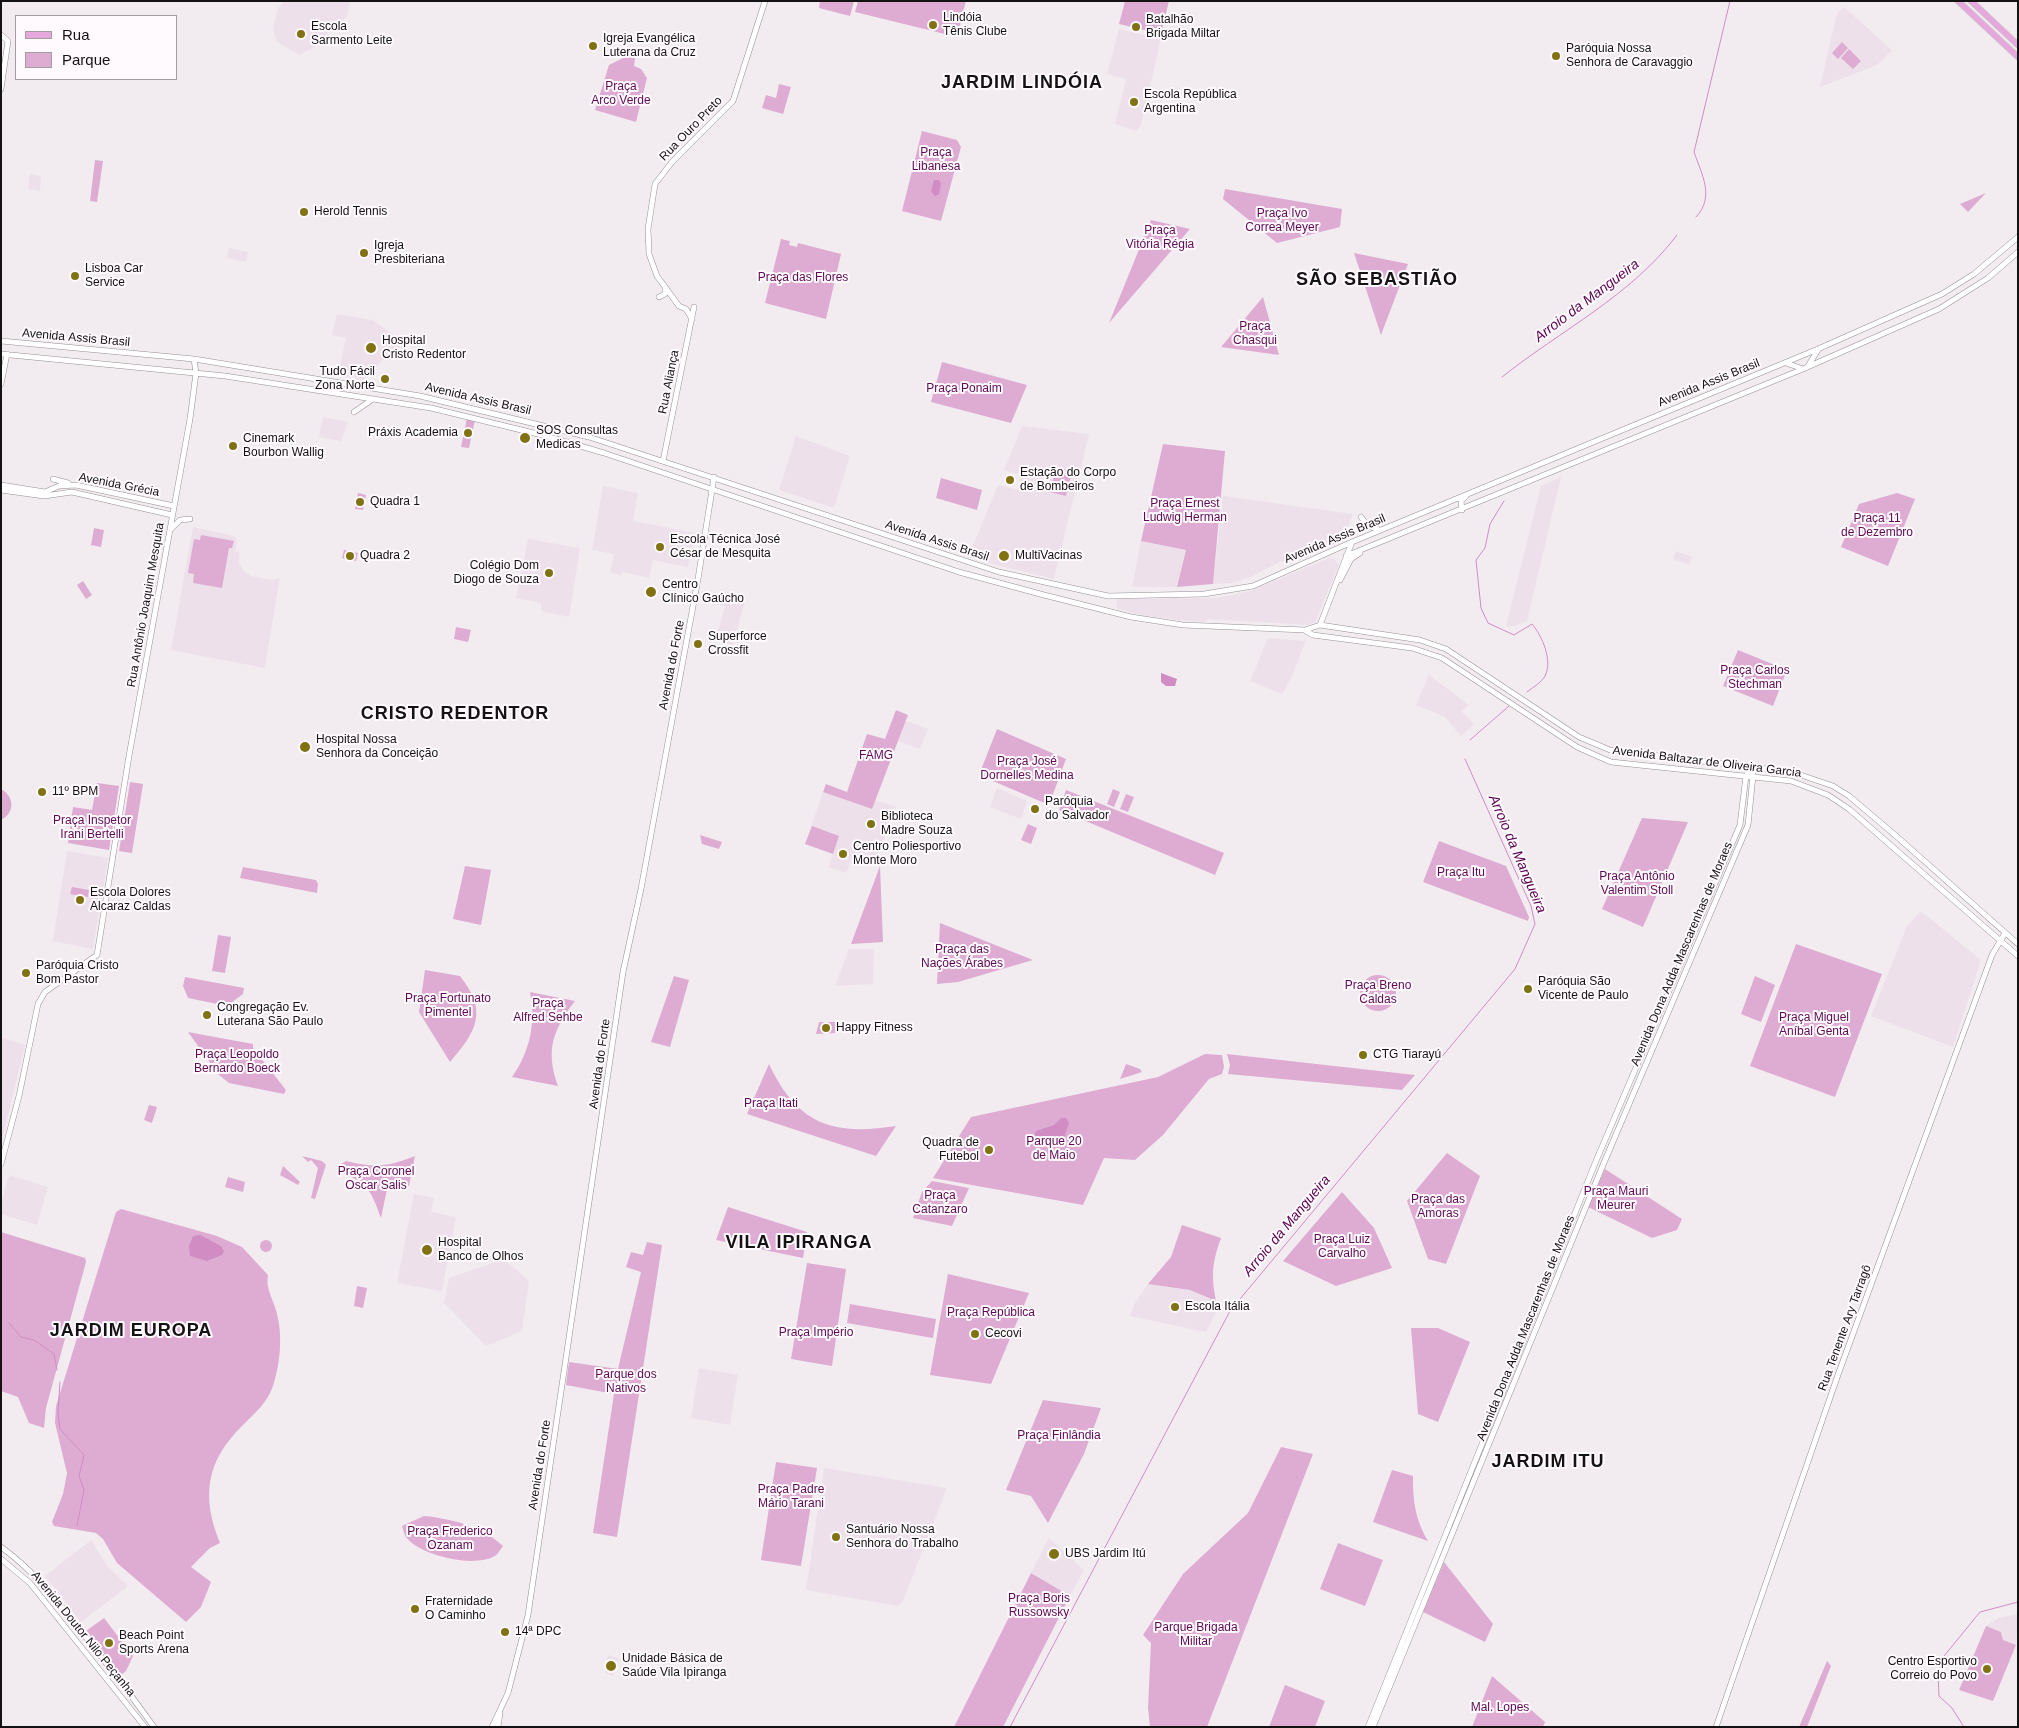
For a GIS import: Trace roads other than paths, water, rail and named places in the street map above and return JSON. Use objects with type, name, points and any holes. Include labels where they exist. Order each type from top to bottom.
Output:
[{"type":"main road","name":"Rua Ouro Preto","points":[[665,288],[657,276],[649,254],[648,229],[655,184],[672,162],[732,101],[765,1]]},
{"type":"main road","points":[[1958,1],[2018,57]]},
{"type":"main road","points":[[1971,1],[2018,45]]},
{"type":"main road","points":[[1,89],[8,41],[3,35]]},
{"type":"main road","name":"Avenida Assis Brasil","points":[[1,341],[194,359],[420,396],[531,422],[663,461],[962,561],[1044,583],[1108,596],[1204,594],[1253,586],[1352,542],[1818,349],[1942,294],[1974,274],[2018,237]]},
{"type":"main road","name":"Avenida Assis Brasil","points":[[1346,556],[1806,368],[1939,309],[1988,278],[2018,252]]},
{"type":"main road","points":[[659,297],[665,294],[665,288]]},
{"type":"main road","points":[[665,288],[680,306],[686,309],[692,319]]},
{"type":"main road","name":"Rua Aliança","points":[[663,461],[694,307],[686,309]]},
{"type":"main road","points":[[1786,363],[1806,368],[1818,349]]},
{"type":"main road","points":[[1,384],[4,354]]},
{"type":"main road","name":"Avenida Assis Brasil","points":[[4,354],[196,372],[430,408],[546,436],[713,489],[959,572],[1124,615],[1183,625],[1305,630],[1320,625]]},
{"type":"main road","name":"Rua Antônio Joaquim Mesquita","points":[[2,1162],[29,1051],[38,1004],[44,995],[96,955],[174,506],[196,372],[194,359]]},
{"type":"main road","points":[[354,412],[373,399]]},
{"type":"main road","name":"Avenida do Forte","points":[[500,1712],[519,1656],[528,1615],[622,978],[641,889],[714,477]]},
{"type":"main road","points":[[53,479],[76,485]]},
{"type":"main road","name":"Avenida Grécia","points":[[1,485],[45,492],[59,486],[76,485],[174,506]]},
{"type":"main road","name":"Avenida Grécia","points":[[1,490],[44,496],[72,492],[172,515]]},
{"type":"main road","points":[[1462,510],[1461,501],[1466,495]]},
{"type":"main road","points":[[1361,517],[1368,526],[1380,531]]},
{"type":"main road","points":[[168,532],[180,520],[190,519]]},
{"type":"main road","points":[[1320,625],[1352,542]]},
{"type":"main road","points":[[1337,584],[1352,559],[1369,548]]},
{"type":"main road","name":"Avenida Baltazar de Oliveira Garcia","points":[[1320,625],[1420,640],[1446,649],[1579,737],[1610,750],[1807,775],[1839,789],[1895,835],[2018,944]]},
{"type":"main road","name":"Avenida Baltazar de Oliveira Garcia","points":[[1305,630],[1314,634],[1412,648],[1442,658],[1577,747],[1605,760],[1791,781],[1828,795],[1849,809],[2018,956]]},
{"type":"main road","points":[[1746,776],[1752,767]]},
{"type":"main road","name":"Avenida Dona Adda Mascarenhas de Moraes","points":[[1373,1727],[1603,1165],[1748,825],[1754,776],[1752,767]]},
{"type":"main road","name":"Avenida Dona Adda Mascarenhas de Moraes","points":[[1368,1727],[1596,1161],[1740,825],[1746,776]]},
{"type":"main road","name":"Rua Tenente Ary Tarragô","points":[[1716,1727],[1839,1372],[1992,955],[2005,933]]},
{"type":"main road","name":"Avenida Doutor Nilo Peçanha","points":[[1,1547],[37,1577],[82,1632],[154,1727]]},
{"type":"main road","name":"Avenida Doutor Nilo Peçanha","points":[[1,1559],[30,1583],[145,1727]]},
{"type":"main road","points":[[74,1637],[82,1632]]},
{"type":"main road","points":[[492,1727],[500,1712]]},
{"type":"main road","points":[[498,1727],[500,1712]]},
{"type":"waterway","name":"Arroio da Mangueira","points":[[1696,217],[1702,209],[1706,194],[1703,177],[1694,152],[1730,1]]},
{"type":"waterway","name":"Arroio da Mangueira","points":[[1502,377],[1617,294],[1659,257],[1677,235]]},
{"type":"waterway","name":"Arroio da Mangueira","points":[[1504,501],[1490,524],[1485,548],[1476,560],[1481,608],[1488,623],[1514,635],[1532,624],[1539,635],[1547,656],[1547,670],[1542,680],[1527,692]]},
{"type":"waterway","name":"Arroio da Mangueira","points":[[1470,740],[1509,706]]},
{"type":"waterway","name":"Arroio da Mangueira","points":[[1010,1727],[1230,1311],[1515,969],[1535,924],[1531,906],[1465,759]]},
{"type":"waterway","points":[[9,1323],[21,1337],[34,1340],[54,1354],[57,1370]]},
{"type":"waterway","points":[[60,1382],[58,1414],[60,1429],[84,1455],[79,1476],[84,1490],[77,1526]]},
{"type":"waterway","points":[[1964,1727],[1952,1708],[1939,1696],[1938,1674],[1944,1656],[1980,1612],[2018,1602]]},
{"type":"place","name":"Lindóia Tênis Clube","points":[[933,25]]},
{"type":"place","name":"Batalhão Brigada Miltar","points":[[1136,27]]},
{"type":"place","name":"Escola Sarmento Leite","points":[[301,34]]},
{"type":"place","name":"Igreja Evangélica Luterana da Cruz","points":[[593,46]]},
{"type":"place","name":"Paróquia Nossa Senhora de Caravaggio","points":[[1556,56]]},
{"type":"place","name":"Escola República Argentina","points":[[1134,102]]},
{"type":"place","name":"Herold Tennis","points":[[304,212]]},
{"type":"place","name":"Igreja Presbiteriana","points":[[364,253]]},
{"type":"place","name":"Lisboa Car Service","points":[[75,276]]},
{"type":"place","name":"Hospital Cristo Redentor","points":[[371,348]]},
{"type":"place","name":"Tudo Fácil Zona Norte","points":[[385,379]]},
{"type":"place","name":"Práxis Academia","points":[[468,433]]},
{"type":"place","name":"SOS Consultas Medicas","points":[[525,438]]},
{"type":"place","name":"Cinemark Bourbon Wallig","points":[[233,446]]},
{"type":"place","name":"Estação do Corpo de Bombeiros","points":[[1010,480]]},
{"type":"place","name":"Quadra 1","points":[[360,502]]},
{"type":"place","name":"Escola Técnica José César de Mesquita","points":[[660,547]]},
{"type":"place","name":"Quadra 2","points":[[350,556]]},
{"type":"place","name":"MultiVacinas","points":[[1004,556]]},
{"type":"place","name":"Colégio Dom Diogo de Souza","points":[[549,573]]},
{"type":"place","name":"Centro Clínico Gaúcho","points":[[651,592]]},
{"type":"place","name":"Superforce Crossfit","points":[[698,644]]},
{"type":"place","name":"Hospital Nossa Senhora da Conceição","points":[[305,747]]},
{"type":"place","name":"11º BPM","points":[[42,792]]},
{"type":"place","name":"Paróquia do Salvador","points":[[1035,809]]},
{"type":"place","name":"Biblioteca Madre Souza","points":[[871,824]]},
{"type":"place","name":"Centro Poliesportivo Monte Moro","points":[[843,854]]},
{"type":"place","name":"Escola Dolores Alcaraz Caldas","points":[[80,900]]},
{"type":"place","name":"Paróquia Cristo Bom Pastor","points":[[26,973]]},
{"type":"place","name":"Paróquia São Vicente de Paulo","points":[[1528,989]]},
{"type":"place","name":"Congregação Ev. Luterana São Paulo","points":[[207,1015]]},
{"type":"place","name":"Happy Fitness","points":[[826,1028]]},
{"type":"place","name":"CTG Tiarayú","points":[[1363,1055]]},
{"type":"place","name":"Quadra de Futebol","points":[[989,1150]]},
{"type":"place","name":"Hospital Banco de Olhos","points":[[427,1250]]},
{"type":"place","name":"Escola Itália","points":[[1175,1307]]},
{"type":"place","name":"Cecovi","points":[[975,1334]]},
{"type":"place","name":"Santuário Nossa Senhora do Trabalho","points":[[836,1537]]},
{"type":"place","name":"UBS Jardim Itú","points":[[1054,1554]]},
{"type":"place","name":"Fraternidade O Caminho","points":[[415,1609]]},
{"type":"place","name":"14ª DPC","points":[[505,1632]]},
{"type":"place","name":"Beach Point Sports Arena","points":[[109,1643]]},
{"type":"place","name":"Unidade Básica de Saúde Vila Ipiranga","points":[[611,1666]]},
{"type":"place","name":"Centro Esportivo Correio do Povo","points":[[1987,1669]]},
{"type":"district","name":"JARDIM LINDÓIA","points":[[1022,83]]},
{"type":"district","name":"SÃO SEBASTIÃO","points":[[1377,280]]},
{"type":"district","name":"CRISTO REDENTOR","points":[[455,714]]},
{"type":"district","name":"VILA IPIRANGA","points":[[799,1243]]},
{"type":"district","name":"JARDIM EUROPA","points":[[131,1331]]},
{"type":"district","name":"JARDIM ITU","points":[[1548,1462]]},
{"type":"park label","name":"Praça Arco Verde","points":[[621,94]]},
{"type":"park label","name":"Praça Libanesa","points":[[936,160]]},
{"type":"park label","name":"Praça Ivo Correa Meyer","points":[[1282,221]]},
{"type":"park label","name":"Praça Vitória Régia","points":[[1160,238]]},
{"type":"park label","name":"Praça das Flores","points":[[803,278]]},
{"type":"park label","name":"Praça Chasqui","points":[[1255,334]]},
{"type":"park label","name":"Praça Ponaim","points":[[964,389]]},
{"type":"park label","name":"Praça Ernest Ludwig Herman","points":[[1185,511]]},
{"type":"park label","name":"Praça 11 de Dezembro","points":[[1877,526]]},
{"type":"park label","name":"Praça Carlos Stechman","points":[[1755,678]]},
{"type":"park label","name":"FAMG","points":[[876,756]]},
{"type":"park label","name":"Praça José Dornelles Medina","points":[[1027,769]]},
{"type":"park label","name":"Praça Inspetor Irani Bertelli","points":[[92,828]]},
{"type":"park label","name":"Praça Itu","points":[[1461,873]]},
{"type":"park label","name":"Praça Antônio Valentim Stoll","points":[[1637,884]]},
{"type":"park label","name":"Praça das Nações Árabes","points":[[962,957]]},
{"type":"park label","name":"Praça Breno Caldas","points":[[1378,993]]},
{"type":"park label","name":"Praça Fortunato Pimentel","points":[[448,1006]]},
{"type":"park label","name":"Praça Alfred Sehbe","points":[[548,1011]]},
{"type":"park label","name":"Praça Miguel Aníbal Genta","points":[[1814,1025]]},
{"type":"park label","name":"Praça Leopoldo Bernardo Boeck","points":[[237,1062]]},
{"type":"park label","name":"Praça Itati","points":[[771,1104]]},
{"type":"park label","name":"Parque 20 de Maio","points":[[1054,1149]]},
{"type":"park label","name":"Praça Coronel Oscar Salis","points":[[376,1179]]},
{"type":"park label","name":"Praça Mauri Meurer","points":[[1616,1199]]},
{"type":"park label","name":"Praça Catanzaro","points":[[940,1203]]},
{"type":"park label","name":"Praça das Amoras","points":[[1438,1207]]},
{"type":"park label","name":"Praça Luiz Carvalho","points":[[1342,1247]]},
{"type":"park label","name":"Praça República","points":[[991,1313]]},
{"type":"park label","name":"Praça Império","points":[[816,1333]]},
{"type":"park label","name":"Parque dos Nativos","points":[[626,1382]]},
{"type":"park label","name":"Praça Finlândia","points":[[1059,1436]]},
{"type":"park label","name":"Praça Padre Mário Tarani","points":[[791,1497]]},
{"type":"park label","name":"Praça Frederico Ozanam","points":[[450,1539]]},
{"type":"park label","name":"Praça Boris Russowsky","points":[[1039,1606]]},
{"type":"park label","name":"Parque Brigada Militar","points":[[1196,1635]]},
{"type":"park label","name":"Mal. Lopes","points":[[1500,1708]]}]
